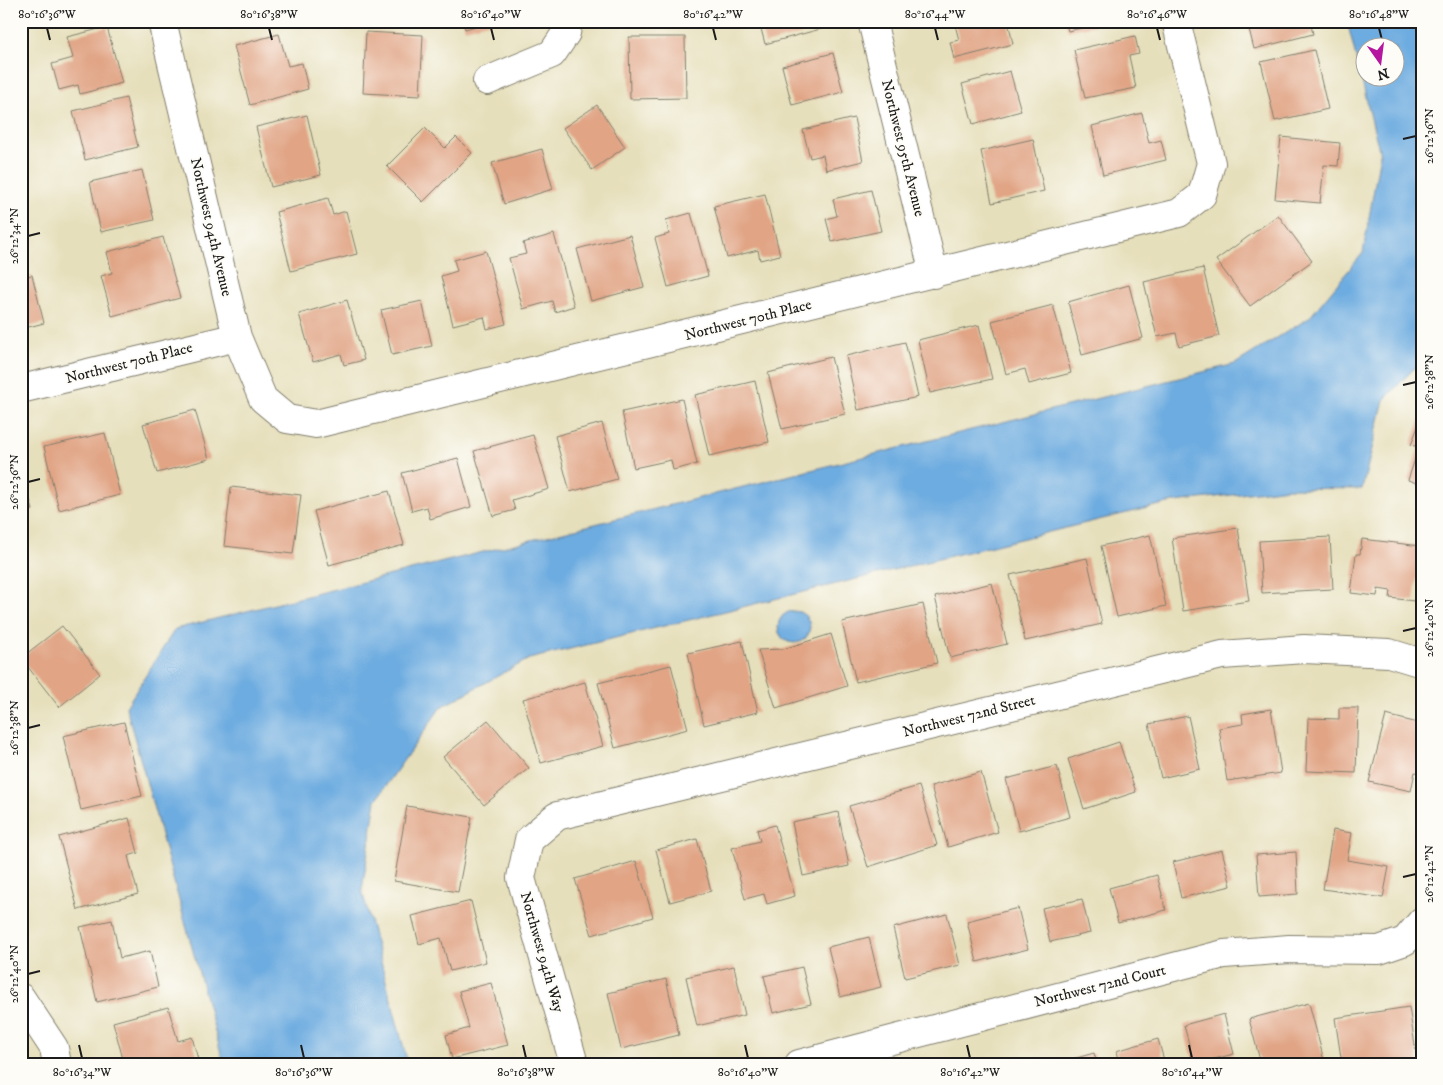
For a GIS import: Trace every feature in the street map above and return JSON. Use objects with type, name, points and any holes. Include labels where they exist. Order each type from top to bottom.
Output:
[{"type":"street","name":"Northwest 94th Avenue","points":[[162,21],[236,337],[263,399],[287,419]]},
{"type":"street","points":[[487,81],[552,54],[566,33],[568,21]]},
{"type":"street","name":"Northwest 95th Avenue","points":[[872,21],[934,274]]},
{"type":"street","name":"Northwest 70th Place","points":[[287,419],[316,424],[1178,213],[1202,195],[1211,163],[1176,21]]},
{"type":"street","name":"Northwest 70th Place","points":[[21,390],[236,337]]},
{"type":"street","name":"Northwest 72nd Street","points":[[529,840],[557,816],[1222,655],[1304,649],[1389,653],[1422,663]]},
{"type":"street","name":"Northwest 94th Way","points":[[529,840],[521,878],[574,1064]]},
{"type":"street","name":"Northwest 72nd Court","points":[[799,1064],[1224,954],[1289,949],[1379,950],[1414,931]]},
{"type":"street","points":[[21,998],[54,1048],[57,1064]]},
{"type":"water","points":[[1347,21],[1422,21],[1422,360],[1384,400],[1362,489],[1288,488],[1168,503],[529,659],[441,707],[376,800],[362,890],[408,1064],[224,1064],[126,707],[175,629],[1235,364],[1309,318],[1363,253],[1380,154],[1364,88],[1406,88],[1406,38],[1356,38],[1356,57]]},
{"type":"water","points":[[794,611],[806,615],[810,627],[806,639],[794,643],[782,639],[778,627],[782,615]]},
{"type":"building","points":[[226,21],[242,21],[242,22],[227,26]]},
{"type":"building","points":[[463,21],[491,21],[491,22],[465,29]]},
{"type":"building","points":[[759,21],[826,21],[828,27],[765,44]]},
{"type":"building","points":[[954,21],[1008,21],[1013,44],[954,59],[950,42],[959,40]]},
{"type":"building","points":[[1065,21],[1109,21],[1109,22],[1068,31]]},
{"type":"building","points":[[1247,21],[1310,21],[1313,34],[1254,49]]},
{"type":"building","points":[[107,27],[122,83],[80,94],[78,85],[59,90],[52,64],[73,58],[67,37]]},
{"type":"building","points":[[366,32],[423,35],[420,96],[363,93]]},
{"type":"building","points":[[279,34],[288,66],[302,63],[308,89],[250,105],[234,46]]},
{"type":"building","points":[[1135,36],[1139,54],[1129,56],[1136,88],[1085,98],[1074,50]]},
{"type":"building","points":[[629,37],[685,37],[686,98],[630,99]]},
{"type":"building","points":[[1314,50],[1328,109],[1275,121],[1261,62]]},
{"type":"building","points":[[833,53],[843,92],[792,105],[782,66]]},
{"type":"building","points":[[1010,71],[1021,111],[973,124],[962,84]]},
{"type":"building","points":[[126,98],[138,147],[85,160],[73,111]]},
{"type":"building","points":[[597,105],[625,147],[592,170],[563,128]]},
{"type":"building","points":[[1142,113],[1149,143],[1161,140],[1166,160],[1103,175],[1092,126]]},
{"type":"building","points":[[307,115],[321,175],[271,187],[256,127]]},
{"type":"building","points":[[854,118],[863,161],[826,170],[823,155],[810,158],[803,130]]},
{"type":"building","points":[[425,128],[445,148],[456,137],[472,153],[423,202],[387,166]]},
{"type":"building","points":[[1281,137],[1340,143],[1338,166],[1324,165],[1320,203],[1275,199]]},
{"type":"building","points":[[1033,139],[1044,191],[992,203],[981,151]]},
{"type":"building","points":[[542,149],[553,189],[504,204],[492,163]]},
{"type":"building","points":[[142,170],[154,220],[101,232],[90,182]]},
{"type":"building","points":[[871,190],[881,231],[832,242],[826,219],[837,216],[833,199]]},
{"type":"building","points":[[765,194],[780,255],[760,260],[758,250],[727,258],[714,206]]},
{"type":"building","points":[[328,198],[333,215],[346,211],[357,254],[291,271],[276,212]]},
{"type":"building","points":[[691,213],[708,276],[668,287],[655,238],[669,234],[666,220]]},
{"type":"building","points":[[1278,215],[1312,261],[1250,306],[1216,260]]},
{"type":"building","points":[[554,234],[574,306],[555,312],[552,301],[523,309],[509,258],[526,254],[523,243]]},
{"type":"building","points":[[630,235],[644,287],[591,301],[577,249]]},
{"type":"building","points":[[163,237],[180,298],[112,316],[101,276],[112,273],[107,252]]},
{"type":"building","points":[[486,251],[506,324],[487,329],[484,317],[453,325],[441,276],[457,271],[454,260]]},
{"type":"building","points":[[1203,268],[1219,336],[1179,346],[1176,333],[1157,337],[1144,282]]},
{"type":"building","points":[[32,275],[44,323],[21,329],[21,278]]},
{"type":"building","points":[[1129,285],[1143,338],[1082,355],[1068,302]]},
{"type":"building","points":[[347,300],[364,360],[344,365],[341,354],[313,362],[299,314]]},
{"type":"building","points":[[422,301],[432,346],[392,355],[381,310]]},
{"type":"building","points":[[1053,305],[1071,373],[1029,384],[1025,369],[1006,374],[992,321]]},
{"type":"building","points":[[979,325],[992,379],[930,393],[918,340]]},
{"type":"building","points":[[905,342],[918,397],[858,410],[846,356]]},
{"type":"building","points":[[831,357],[845,414],[782,429],[768,373]]},
{"type":"building","points":[[755,381],[769,442],[709,456],[695,395]]},
{"type":"building","points":[[682,399],[697,464],[673,470],[671,460],[634,468],[622,412]]},
{"type":"building","points":[[195,410],[209,459],[157,473],[143,424]]},
{"type":"building","points":[[1422,416],[1422,485],[1408,480],[1419,447],[1411,445]]},
{"type":"building","points":[[602,423],[617,479],[570,492],[555,436]]},
{"type":"building","points":[[105,433],[120,495],[59,510],[44,447]]},
{"type":"building","points":[[533,435],[549,489],[512,500],[515,510],[493,516],[474,451]]},
{"type":"building","points":[[458,458],[471,507],[430,519],[427,507],[412,511],[402,473]]},
{"type":"building","points":[[21,469],[33,510],[21,513]]},
{"type":"building","points":[[231,487],[301,495],[293,554],[224,546]]},
{"type":"building","points":[[389,491],[404,545],[329,565],[314,511]]},
{"type":"building","points":[[1238,528],[1249,601],[1183,611],[1172,538]]},
{"type":"building","points":[[1150,535],[1166,606],[1117,617],[1101,546]]},
{"type":"building","points":[[1330,537],[1333,589],[1262,593],[1259,541]]},
{"type":"building","points":[[1362,539],[1421,546],[1414,601],[1390,598],[1391,591],[1378,589],[1377,596],[1351,593],[1356,554],[1360,554]]},
{"type":"building","points":[[1087,558],[1102,624],[1025,641],[1010,575]]},
{"type":"building","points":[[992,583],[1007,644],[950,658],[935,597]]},
{"type":"building","points":[[923,604],[937,663],[856,682],[842,622]]},
{"type":"building","points":[[62,626],[100,674],[59,707],[21,658]]},
{"type":"building","points":[[831,634],[847,686],[776,708],[758,650],[783,649]]},
{"type":"building","points":[[742,641],[758,712],[704,725],[688,653]]},
{"type":"building","points":[[671,665],[688,729],[615,748],[598,683]]},
{"type":"building","points":[[585,682],[603,746],[541,763],[523,699]]},
{"type":"building","points":[[1339,708],[1358,708],[1356,773],[1306,771],[1308,718],[1339,719]]},
{"type":"building","points":[[1271,709],[1281,773],[1227,781],[1219,728],[1243,724],[1242,714]]},
{"type":"building","points":[[1386,715],[1422,724],[1422,773],[1415,772],[1411,791],[1369,782]]},
{"type":"building","points":[[1188,716],[1200,769],[1161,778],[1149,724]]},
{"type":"building","points":[[488,720],[529,768],[484,805],[443,757]]},
{"type":"building","points":[[124,722],[142,796],[81,810],[63,736]]},
{"type":"building","points":[[1119,742],[1136,792],[1084,809],[1068,759]]},
{"type":"building","points":[[1057,766],[1070,817],[1019,831],[1006,779]]},
{"type":"building","points":[[981,772],[998,832],[948,847],[931,786]]},
{"type":"building","points":[[919,786],[937,845],[868,867],[849,806]]},
{"type":"building","points":[[407,806],[472,817],[458,892],[394,881]]},
{"type":"building","points":[[838,812],[849,866],[803,876],[792,822]]},
{"type":"building","points":[[129,818],[138,853],[128,856],[138,894],[78,910],[59,837]]},
{"type":"building","points":[[775,825],[795,896],[767,904],[764,894],[745,899],[732,848],[760,841],[757,830]]},
{"type":"building","points":[[1333,830],[1352,833],[1347,860],[1389,867],[1383,898],[1323,889]]},
{"type":"building","points":[[697,839],[711,891],[670,902],[656,850]]},
{"type":"building","points":[[1222,850],[1231,886],[1181,898],[1173,862]]},
{"type":"building","points":[[1296,852],[1298,894],[1259,897],[1256,855]]},
{"type":"building","points":[[636,861],[653,917],[592,935],[575,879]]},
{"type":"building","points":[[1157,875],[1166,910],[1118,923],[1109,888]]},
{"type":"building","points":[[1082,899],[1090,933],[1050,942],[1042,908]]},
{"type":"building","points":[[471,901],[486,962],[450,971],[441,938],[419,944],[412,916]]},
{"type":"building","points":[[1018,908],[1028,949],[977,962],[967,921]]},
{"type":"building","points":[[947,914],[960,965],[905,978],[893,928]]},
{"type":"building","points":[[112,920],[120,958],[150,951],[158,987],[97,1002],[80,927]]},
{"type":"building","points":[[869,937],[881,987],[840,997],[828,947]]},
{"type":"building","points":[[734,966],[745,1015],[697,1026],[686,977]]},
{"type":"building","points":[[802,967],[811,1004],[773,1013],[764,976]]},
{"type":"building","points":[[666,979],[679,1035],[621,1049],[608,993]]},
{"type":"building","points":[[491,983],[508,1045],[452,1059],[446,1035],[469,1028],[459,991]]},
{"type":"building","points":[[1309,1003],[1325,1064],[1261,1064],[1249,1019]]},
{"type":"building","points":[[168,1007],[178,1041],[192,1037],[199,1063],[122,1064],[121,1060],[123,1059],[113,1022]]},
{"type":"building","points":[[1409,1007],[1418,1064],[1377,1064],[1377,1062],[1342,1064],[1335,1018]]},
{"type":"building","points":[[1224,1014],[1234,1054],[1194,1064],[1184,1025]]},
{"type":"building","points":[[1158,1039],[1165,1064],[1119,1064],[1116,1051]]},
{"type":"building","points":[[1094,1053],[1097,1064],[1059,1064],[1059,1063]]}]
